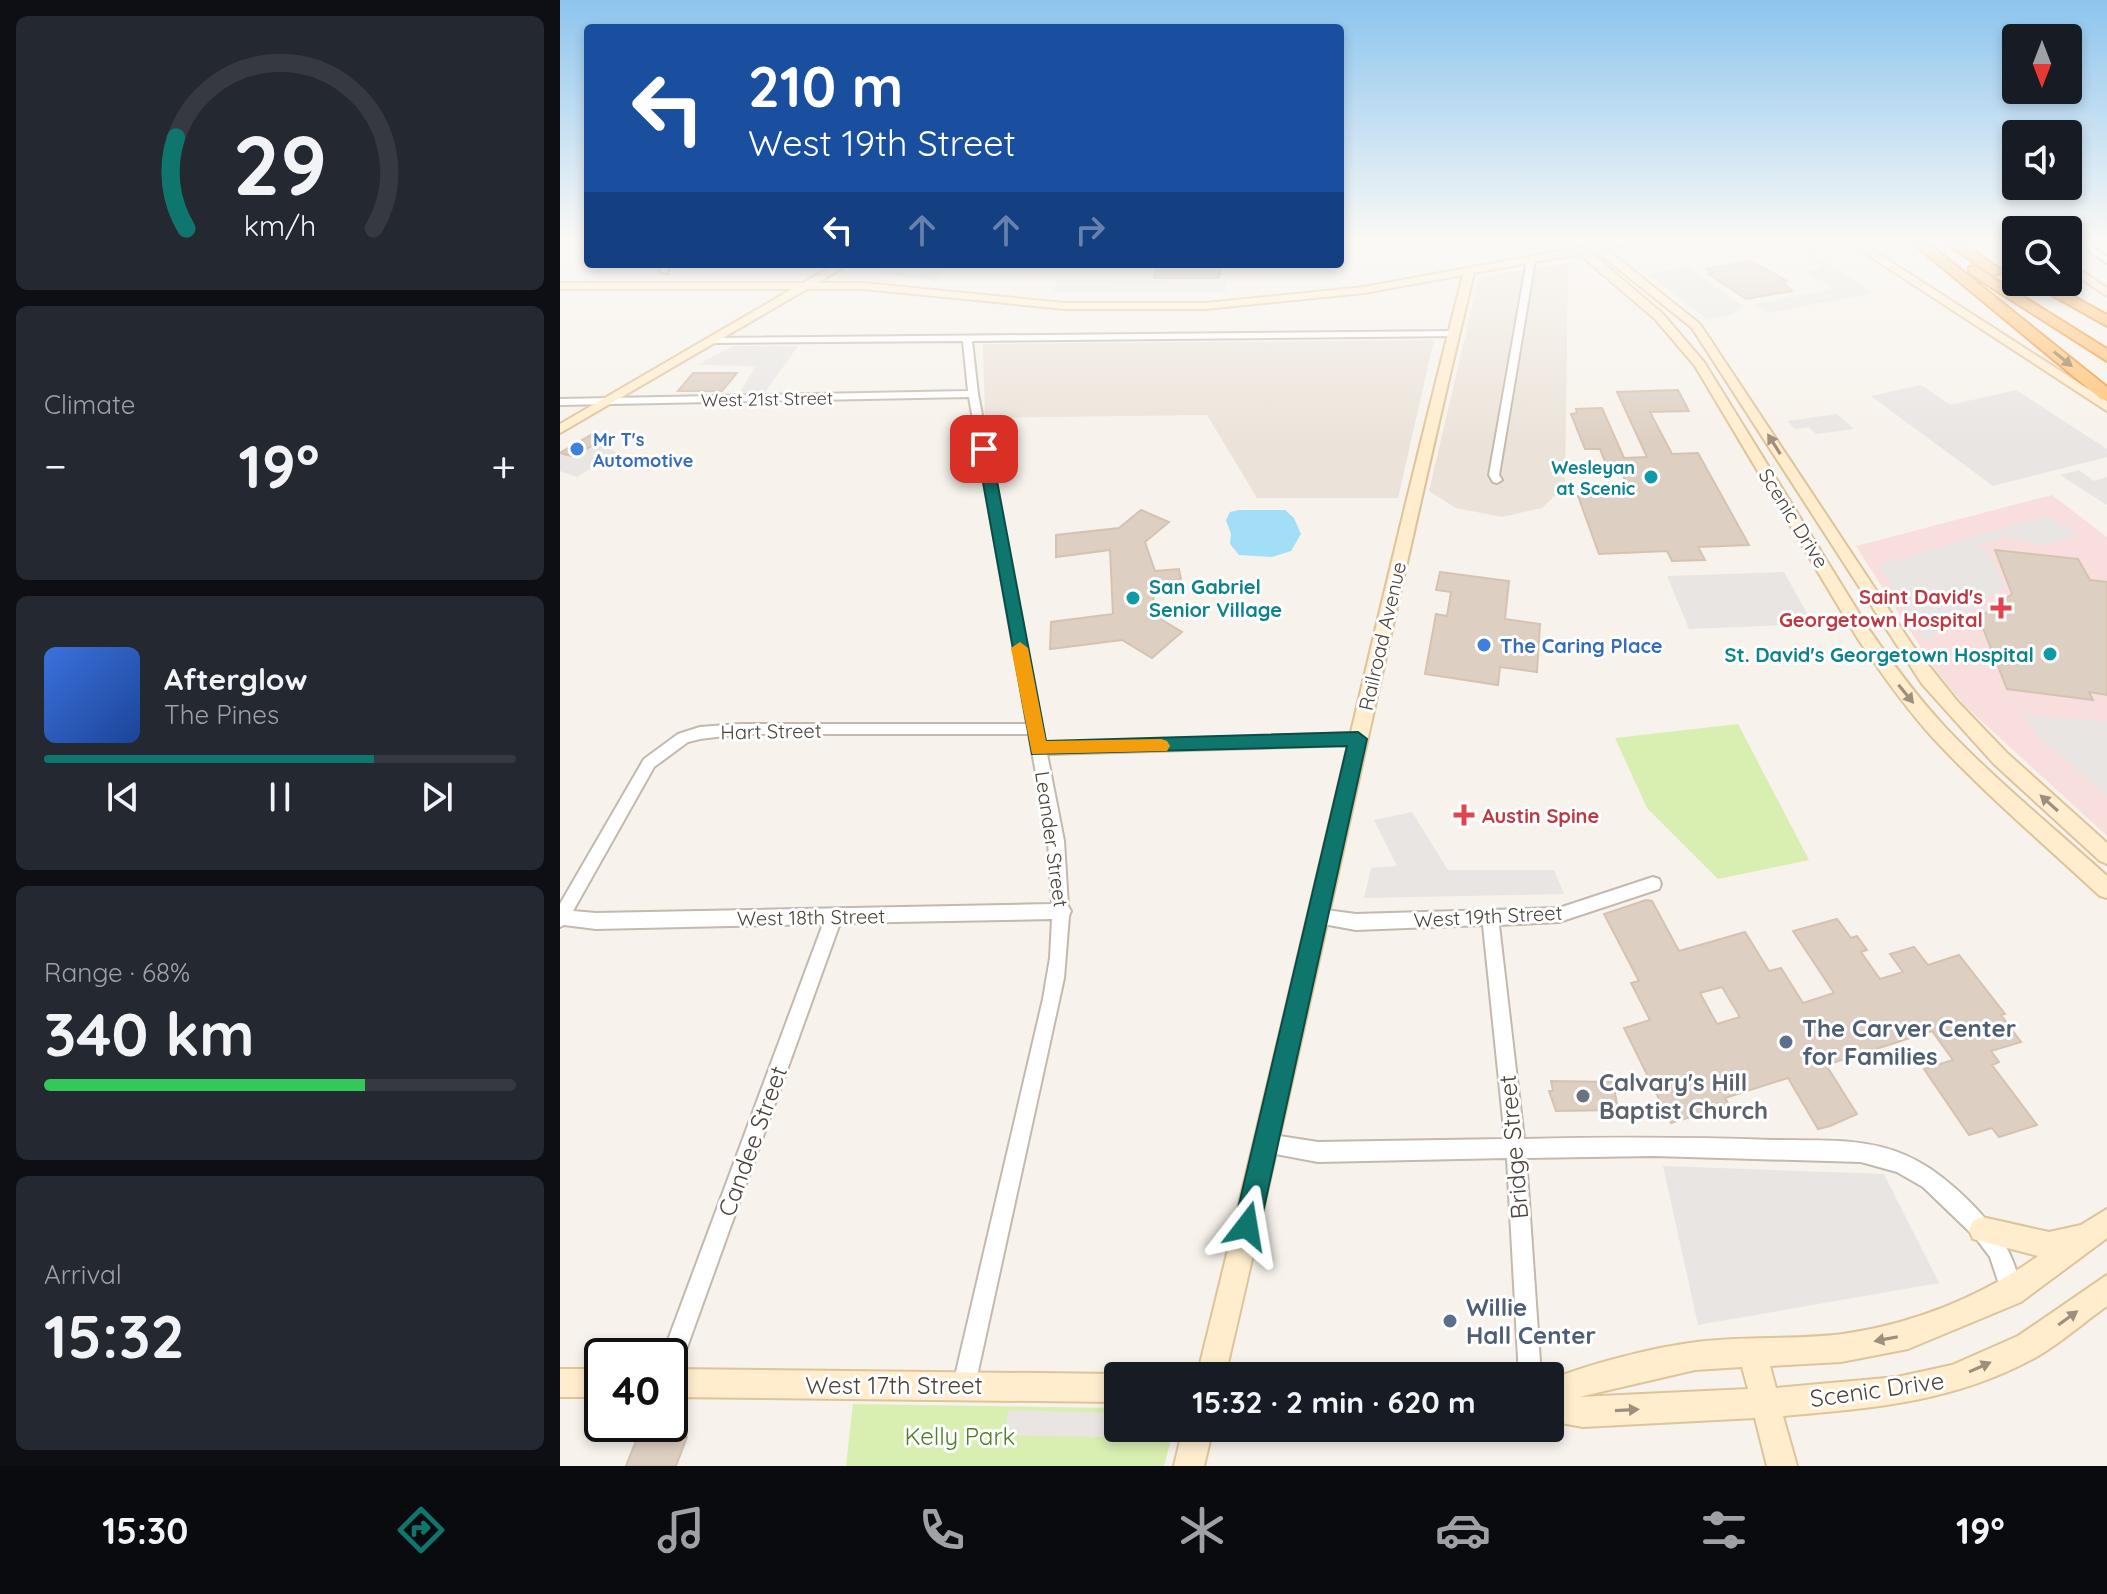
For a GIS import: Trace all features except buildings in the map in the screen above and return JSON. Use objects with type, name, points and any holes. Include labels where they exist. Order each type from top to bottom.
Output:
[{"type":"highway","points":[[2000,308],[2107,395]]},
{"type":"highway","points":[[2034,308],[2107,356]]},
{"type":"highway","points":[[2055,308],[2107,342]]},
{"type":"highway","points":[[2084,308],[2107,321]]},
{"type":"street","points":[[560,429],[769,308]]},
{"type":"street","name":"Railroad Avenue","points":[[1214,1362],[1267,1144],[1410,510],[1461,308]]},
{"type":"street","points":[[1497,480],[1494,475],[1523,308]]},
{"type":"street","name":"Scenic Drive","points":[[1654,308],[1673,327],[1708,379],[1874,651],[1939,732],[2107,889]]},
{"type":"street","name":"Scenic Drive","points":[[1674,308],[1696,326],[1732,378],[1944,703],[2107,855]]},
{"type":"street","points":[[1954,308],[2107,407]]},
{"type":"street","points":[[1673,327],[1696,326]]},
{"type":"street","points":[[713,341],[1455,334]]},
{"type":"street","name":"Leander Street","points":[[964,1385],[1052,999],[1063,911],[1056,841],[973,394],[967,338]]},
{"type":"street","points":[[1708,379],[1732,378]]},
{"type":"street","name":"West 21st Street","points":[[560,402],[973,394]]},
{"type":"street","points":[[1766,473],[1792,473]]},
{"type":"street","points":[[1818,557],[1846,557]]},
{"type":"street","points":[[1874,651],[1907,650]]},
{"type":"street","points":[[1939,732],[1967,726]]},
{"type":"street","name":"Hart Street","points":[[560,918],[649,763],[683,738],[740,729],[1034,729]]},
{"type":"street","points":[[1039,749],[1358,739]]},
{"type":"street","name":"West 19th Street","points":[[1318,917],[1356,922],[1559,915],[1653,884]]},
{"type":"street","name":"West 18th Street","points":[[560,918],[596,921],[1063,911]]},
{"type":"street","name":"Candee Street","points":[[680,1338],[834,917]]},
{"type":"street","name":"Bridge Street","points":[[1490,918],[1516,1149],[1529,1362]]},
{"type":"street","points":[[1267,1144],[1318,1152],[1654,1146],[1861,1152],[1901,1163],[1930,1180],[1982,1230],[1999,1252],[2011,1292]]},
{"type":"street","points":[[1982,1230],[2049,1245],[2097,1229]]},
{"type":"street","points":[[1564,1389],[1577,1383],[1695,1356],[1841,1348],[1908,1335],[2011,1292],[2097,1229]]},
{"type":"street","name":"Scenic Drive","points":[[1766,1403],[1897,1391],[1953,1379],[2028,1346],[2107,1289]]},
{"type":"street","points":[[1753,1355],[1782,1466]]},
{"type":"street","points":[[560,1383],[584,1383]]},
{"type":"street","name":"West 17th Street","points":[[688,1383],[1104,1388]]},
{"type":"street","points":[[1564,1409],[1583,1412],[1766,1403]]},
{"type":"street","points":[[1189,1466],[1195,1442]]},
{"type":"shaded area","points":[[1472,308],[1567,308],[1565,486],[1542,508],[1502,517],[1456,508],[1429,491]]},
{"type":"shaded area","points":[[1693,308],[1739,308],[1733,314],[1707,319]]},
{"type":"shaded area","points":[[1761,308],[1792,308],[1767,313]]},
{"type":"shaded area","points":[[1434,340],[1398,498],[1257,498],[1207,415],[985,418],[983,344]]},
{"type":"shaded area","points":[[734,346],[798,346],[763,395],[748,396],[741,390],[756,366],[697,365]]},
{"type":"shaded area","points":[[1921,385],[1950,405],[2016,390],[2107,449],[2107,457],[1993,486],[1871,396]]},
{"type":"shaded area","points":[[1837,414],[1854,429],[1816,434],[1809,427],[1795,429],[1787,421]]},
{"type":"shaded area","points":[[595,444],[617,452],[577,477],[560,471],[560,453],[573,458]]},
{"type":"shaded area","points":[[2079,470],[2094,481],[2107,477],[2107,505],[2060,475]]},
{"type":"shaded area","name":"Saint David's Georgetown Hospital","points":[[2052,495],[2107,537],[2107,836],[1965,706],[1935,670],[1856,546]]},
{"type":"shaded area","points":[[2047,516],[2078,535],[2047,545],[2003,537],[1977,545],[1989,554],[2006,587],[1926,641],[1879,565]]},
{"type":"shaded area","points":[[1784,572],[1813,624],[1689,629],[1667,576]]},
{"type":"shaded area","points":[[2025,714],[2107,722],[2107,797],[2034,732]]},
{"type":"shaded area","points":[[1412,812],[1448,870],[1554,870],[1564,894],[1364,898],[1371,868],[1397,866],[1374,820]]},
{"type":"shaded area","points":[[1663,1166],[1884,1174],[1939,1283],[1698,1325]]},
{"type":"shaded area","points":[[1009,1410],[1104,1413],[1104,1437],[1004,1435]]},
{"type":"green space","points":[[1738,724],[1809,860],[1718,879],[1647,808],[1615,738]]},
{"type":"green space","name":"Kelly Park","points":[[853,1404],[1104,1408],[1104,1442],[1170,1442],[1164,1466],[846,1466]]},
{"type":"water","points":[[1285,510],[1294,518],[1301,534],[1291,551],[1272,557],[1239,555],[1230,544],[1231,534],[1226,520],[1230,512]]},
{"type":"slow traffic","points":[[1020,648],[1039,749],[1161,746]]},
{"type":"place","name":"Mr T's Automotive","points":[[577,449]]},
{"type":"place","name":"Wesleyan at Scenic","points":[[1651,477]]},
{"type":"place","name":"San Gabriel Senior Village","points":[[1133,598]]},
{"type":"place","name":"Saint David's Georgetown Hospital","points":[[2001,608]]},
{"type":"place","name":"The Caring Place","points":[[1484,645]]},
{"type":"place","name":"St. David's Georgetown Hospital","points":[[2050,654]]},
{"type":"place","name":"Austin Spine","points":[[1464,815]]},
{"type":"place","name":"The Carver Center for Families","points":[[1786,1042]]},
{"type":"place","name":"Calvary's Hill Baptist Church","points":[[1583,1096]]},
{"type":"place","name":"Willie Hall Center","points":[[1450,1321]]},
{"type":"route","points":[[984,449],[1039,749],[1358,739],[1247,1226]]}]
